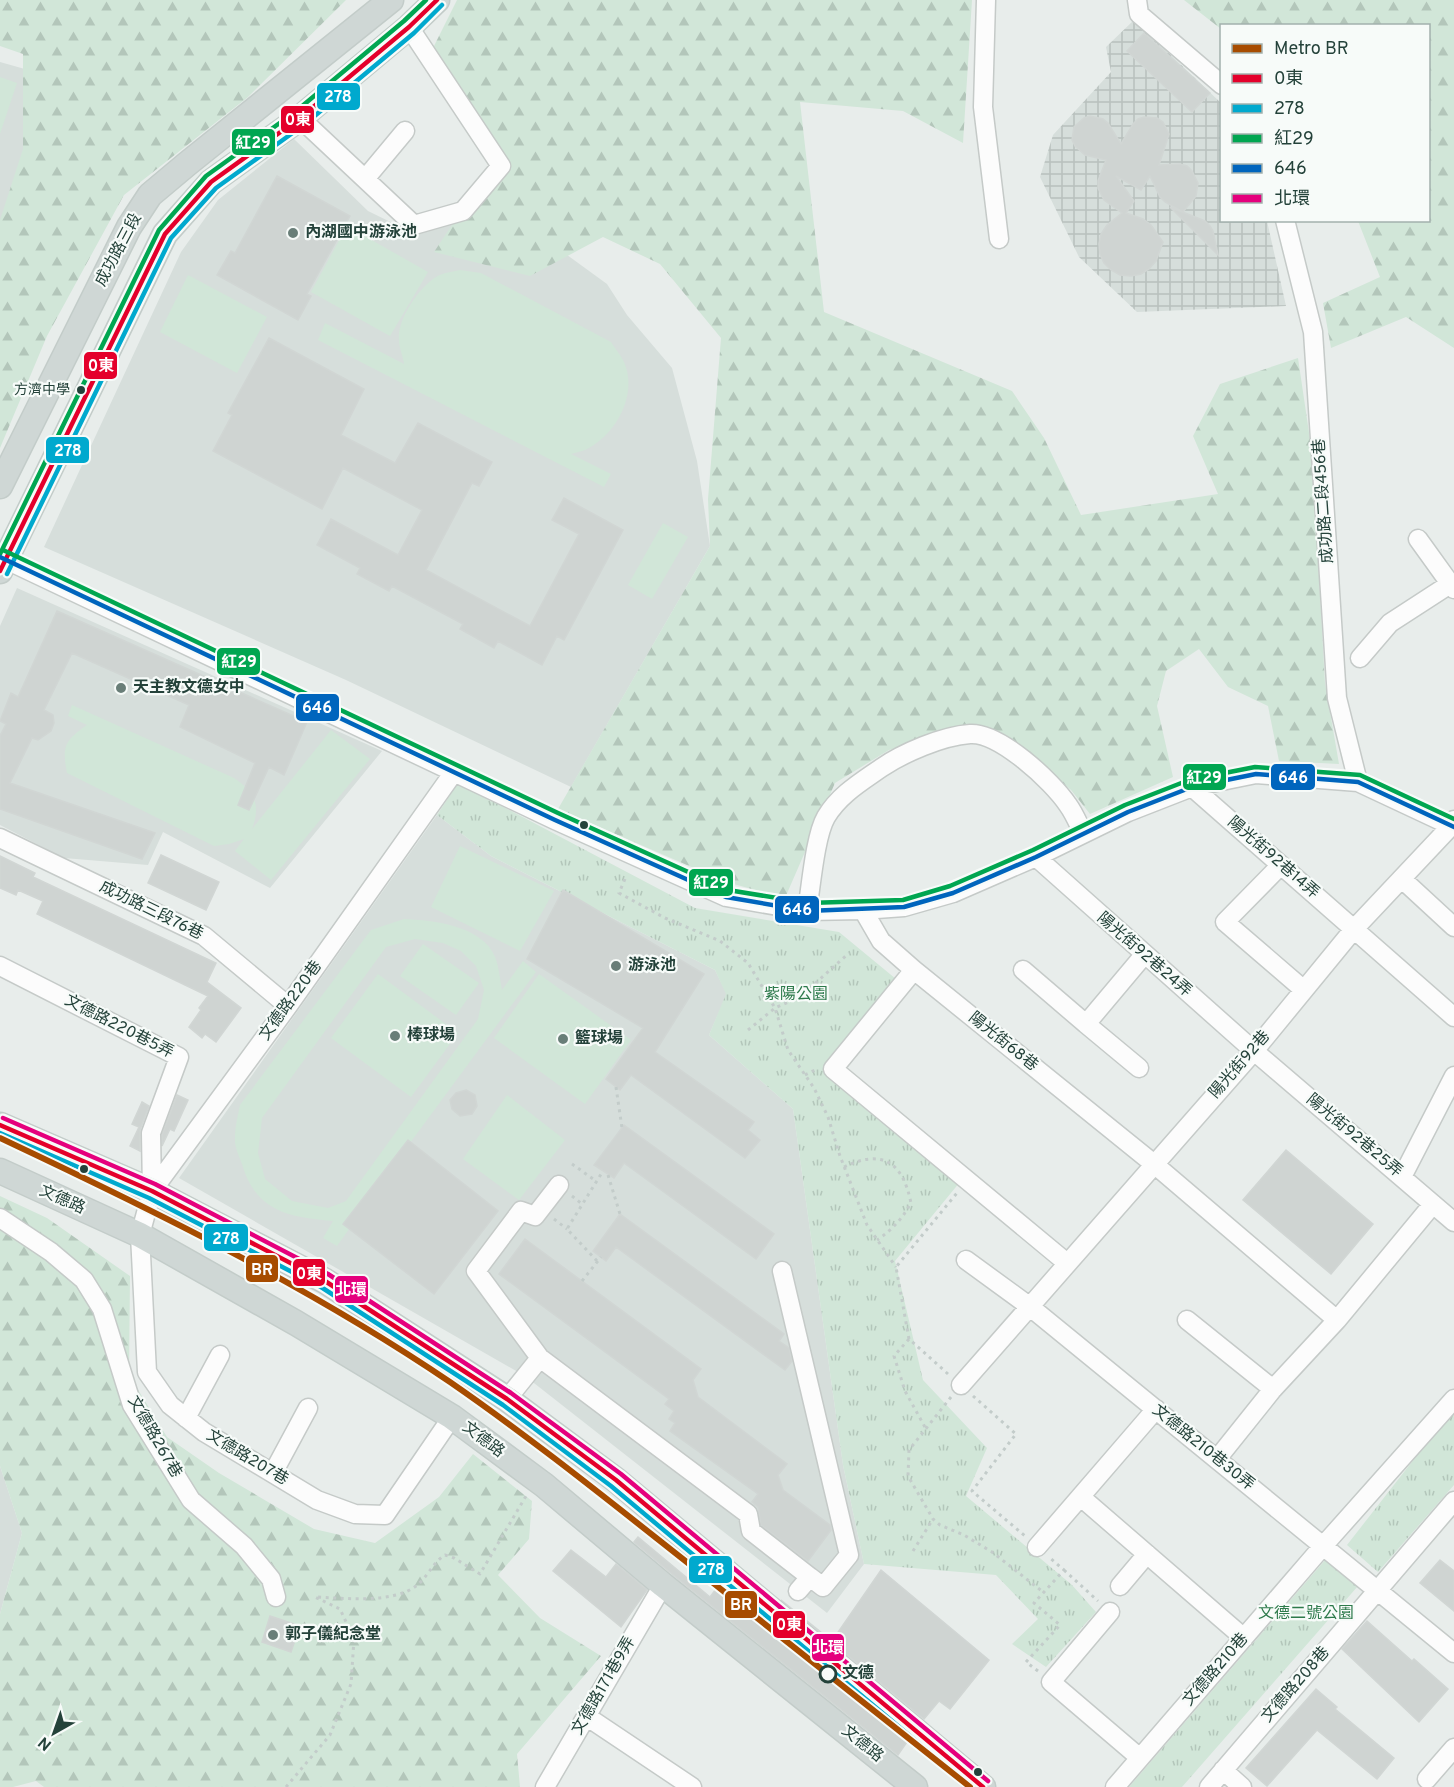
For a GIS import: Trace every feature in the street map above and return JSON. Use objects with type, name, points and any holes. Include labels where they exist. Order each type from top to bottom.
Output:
[{"type":"main road","name":"成功路三段","points":[[0,486],[129,226],[150,195],[391,0]]},
{"type":"main road","name":"成功路三段","points":[[2,562],[165,234],[211,182],[300,118],[409,27],[437,0]]},
{"type":"main road","points":[[0,1125],[152,1191],[325,1281],[507,1399],[616,1480],[983,1787]]},
{"type":"main road","name":"文德路","points":[[0,1172],[140,1235],[296,1323],[452,1417],[544,1485],[663,1585],[915,1787]]},
{"type":"street","points":[[986,0],[983,107],[999,239]]},
{"type":"street","points":[[1137,0],[1139,14],[1220,84]]},
{"type":"street","points":[[300,118],[414,225],[462,211],[501,166],[409,27]]},
{"type":"street","points":[[365,179],[405,131]]},
{"type":"street","name":"成功路二段456巷","points":[[1285,222],[1313,333],[1337,698],[1358,782]]},
{"type":"street","points":[[1360,658],[1390,623],[1452,587],[1418,538]]},
{"type":"street","points":[[2,562],[555,820],[726,897],[807,911],[904,907],[953,893],[1036,857],[1083,833],[1192,787],[1256,774],[1358,782],[1453,824]]},
{"type":"street","points":[[807,911],[817,849],[826,818],[846,792],[895,759],[940,741],[971,734],[988,738],[1005,746],[1049,782],[1068,804],[1083,833]]},
{"type":"street","name":"文德路220巷","points":[[140,1235],[152,1191],[288,1006],[454,772]]},
{"type":"street","name":"陽光街92巷14弄","points":[[1192,787],[1454,1017]]},
{"type":"street","name":"陽光街92巷","points":[[961,1385],[1254,1051],[1354,929],[1453,824]]},
{"type":"street","name":"成功路三段76巷","points":[[0,838],[204,936],[288,1006]]},
{"type":"street","name":"陽光街92巷24弄","points":[[1036,857],[1254,1051]]},
{"type":"street","points":[[1281,865],[1225,922],[1304,990]]},
{"type":"street","points":[[1402,879],[1454,927]]},
{"type":"street","name":"陽光街68巷","points":[[862,910],[881,941],[914,970],[1154,1164],[1337,1320]]},
{"type":"street","points":[[1086,1024],[1144,955]]},
{"type":"street","name":"文德路220巷5弄","points":[[0,966],[179,1057],[151,1133],[152,1191]]},
{"type":"street","points":[[914,970],[833,1069],[1067,1263]]},
{"type":"street","points":[[1023,970],[1139,1068]]},
{"type":"street","name":"陽光街92巷25弄","points":[[1254,1051],[1454,1222]]},
{"type":"street","points":[[1402,1177],[1454,1076]]},
{"type":"street","points":[[560,1185],[535,1216],[521,1211],[476,1271],[540,1358],[748,1514],[751,1531],[804,1584],[823,1587],[849,1555],[782,1271]]},
{"type":"street","points":[[1217,1459],[1273,1389],[1337,1320],[1433,1204]]},
{"type":"street","name":"文德路267巷","points":[[0,1218],[51,1252],[84,1280],[102,1309],[132,1405],[191,1500],[244,1546],[271,1579],[276,1597]]},
{"type":"street","name":"文德路207巷","points":[[140,1235],[147,1372],[170,1405],[204,1432],[317,1500],[354,1514],[385,1515],[452,1417]]},
{"type":"street","name":"文德路210巷30弄","points":[[966,1260],[1029,1306],[1454,1653]]},
{"type":"street","points":[[1186,1320],[1273,1389]]},
{"type":"street","points":[[186,1418],[220,1355]]},
{"type":"street","points":[[507,1399],[540,1358]]},
{"type":"street","name":"文德路210巷","points":[[1115,1787],[1323,1546],[1454,1399]]},
{"type":"street","points":[[273,1473],[308,1408]]},
{"type":"street","points":[[1037,1547],[1082,1498],[1156,1409]]},
{"type":"street","points":[[1082,1498],[1244,1638]]},
{"type":"street","name":"文德路208巷","points":[[1209,1787],[1454,1501]]},
{"type":"street","points":[[1120,1586],[1147,1554]]},
{"type":"street","name":"文德路171巷9弄","points":[[545,1787],[663,1585]]},
{"type":"street","points":[[1110,1612],[1051,1682],[1140,1758]]},
{"type":"street","points":[[586,1716],[692,1787]]},
{"type":"street","points":[[1427,1779],[1454,1748]]},
{"type":"street","points":[[1223,1770],[1242,1787]]},
{"type":"path","points":[[625,879],[619,893],[665,918],[720,942],[748,963],[775,1008],[788,1050],[814,1088],[828,1117],[844,1167],[867,1225],[896,1267],[909,1338],[1016,1434],[972,1491],[1110,1612]]},
{"type":"path","points":[[748,1030],[775,1008],[800,997],[849,953]]},
{"type":"path","points":[[805,1075],[815,1070]]},
{"type":"path","points":[[616,1087],[622,1128]]},
{"type":"path","points":[[844,1167],[860,1159],[877,1157],[894,1166],[908,1186],[911,1203],[903,1218],[891,1231],[877,1240]]},
{"type":"path","points":[[572,1164],[596,1182]]},
{"type":"path","points":[[597,1261],[567,1229],[603,1171]]},
{"type":"path","points":[[608,1175],[620,1214]]},
{"type":"path","points":[[896,1267],[967,1180]]},
{"type":"path","points":[[582,1281],[601,1257]]},
{"type":"path","points":[[909,1338],[894,1356],[905,1391],[926,1429]]},
{"type":"path","points":[[961,1385],[909,1450],[908,1476],[933,1519],[940,1526],[964,1535],[993,1552],[1044,1593]]},
{"type":"path","points":[[286,1787],[330,1735],[351,1684],[354,1639],[340,1609],[315,1597],[380,1598],[406,1592],[417,1586],[445,1555],[480,1574],[528,1492]]},
{"type":"path","points":[[913,1551],[933,1519]]},
{"type":"path","points":[[1051,1682],[1026,1662],[1060,1625],[1034,1603],[1064,1570]]},
{"type":"shaded area","points":[[1134,20],[1220,102],[1220,222],[1267,222],[1286,306],[1137,312],[1079,257],[1040,177],[1053,135],[1111,72],[1106,47]]},
{"type":"shaded area","points":[[0,62],[46,75],[0,230]]},
{"type":"shaded area","points":[[294,139],[368,211],[415,234],[498,196],[563,252],[607,284],[627,315],[672,368],[697,461],[710,546],[571,787],[346,680],[44,547],[181,252],[218,200]]},
{"type":"shaded area","name":"天主教文德女中","points":[[17,588],[382,751],[270,888],[163,832],[148,865],[64,858],[0,825],[0,626]]},
{"type":"shaded area","points":[[437,815],[491,856],[715,970],[727,994],[709,1035],[793,1109],[843,1465],[864,1564],[827,1613],[525,1376],[179,1178]]},
{"type":"shaded area","points":[[0,1466],[22,1533],[0,1614]]},
{"type":"green space","points":[[0,0],[346,0],[248,97],[124,195],[47,336],[0,448],[0,220],[23,149],[23,54],[0,46]]},
{"type":"green space","points":[[457,0],[972,0],[963,143],[903,111],[800,102],[824,312],[1012,391],[1044,438],[1081,515],[1218,494],[1193,436],[1220,384],[1298,358],[1312,453],[1325,683],[1339,764],[1279,761],[1268,706],[1228,687],[1199,649],[1166,671],[1157,706],[1173,777],[1090,814],[1071,790],[1029,754],[969,728],[889,750],[835,783],[785,898],[726,882],[558,809],[710,546],[708,499],[721,338],[660,264],[603,237],[530,276],[434,252],[500,153],[432,50]]},
{"type":"green space","points":[[1184,0],[1454,0],[1454,348],[1406,317],[1331,348],[1323,303],[1380,277],[1358,222],[1430,222],[1430,24],[1220,24],[1220,28]]},
{"type":"green space","points":[[0,77],[17,83],[0,134]]},
{"type":"green space","points":[[347,226],[428,272],[390,336],[311,292]]},
{"type":"green space","points":[[460,270],[481,273],[611,342],[621,357],[628,374],[626,399],[622,411],[608,433],[599,441],[587,449],[571,454],[611,474],[604,487],[318,340],[325,323],[404,364],[399,332],[409,306],[433,279],[442,274]]},
{"type":"green space","points":[[188,275],[267,317],[237,373],[160,332]]},
{"type":"green space","points":[[663,523],[688,537],[652,599],[628,585]]},
{"type":"green space","points":[[72,705],[234,778],[247,788],[254,800],[256,813],[252,829],[331,730],[370,759],[271,880],[235,851],[244,839],[214,846],[67,773],[66,745],[87,725],[68,716]]},
{"type":"green space","name":"紫陽公園","points":[[458,783],[695,908],[839,932],[896,979],[826,1069],[960,1182],[895,1261],[923,1380],[987,1448],[966,1496],[1072,1585],[1096,1612],[1046,1667],[1012,1644],[1038,1619],[996,1575],[864,1564],[843,1465],[793,1109],[709,1035],[726,994],[715,970],[491,856],[437,815]]},
{"type":"green space","points":[[460,846],[554,891],[520,951],[431,907]]},
{"type":"green space","points":[[404,919],[442,923],[469,932],[480,938],[495,957],[502,990],[523,961],[536,972],[337,1246],[323,1238],[333,1221],[289,1214],[265,1202],[256,1193],[248,1180],[237,1151],[236,1129],[240,1105],[371,930]],"holes":[[[415,939],[443,943],[461,951],[476,966],[484,990],[478,1019],[346,1201],[328,1208],[292,1201],[265,1179],[258,1153],[262,1118],[386,947]]]},
{"type":"green space","points":[[423,944],[479,983],[456,1015],[400,976]]},
{"type":"green space","name":"棒球場","points":[[378,974],[458,1033],[411,1097],[331,1038]]},
{"type":"green space","name":"籃球場","points":[[539,974],[631,1040],[585,1104],[494,1038]]},
{"type":"green space","points":[[507,1095],[565,1140],[519,1200],[463,1159]]},
{"type":"green space","points":[[0,1196],[47,1218],[130,1276],[129,1375],[167,1437],[219,1473],[314,1529],[375,1543],[439,1497],[473,1454],[532,1501],[529,1539],[498,1575],[540,1618],[601,1656],[517,1754],[520,1787],[44,1787],[36,1781],[13,1787],[0,1787],[0,1614],[22,1533],[0,1466]]},
{"type":"green space","name":"文德二號公園","points":[[1454,1408],[1454,1485],[1378,1572],[1347,1545]]},
{"type":"green space","name":"文德二號公園","points":[[1326,1559],[1358,1586],[1182,1787],[1129,1787]]},
{"type":"building","points":[[1144,33],[1210,93],[1192,112],[1127,51]]},
{"type":"building","points":[[1090,116],[1103,119],[1108,123],[1121,144],[1138,119],[1157,118],[1163,122],[1169,134],[1159,165],[1187,166],[1198,183],[1196,196],[1183,212],[1160,197],[1150,176],[1141,190],[1116,176],[1134,201],[1126,213],[1143,219],[1151,225],[1163,242],[1156,261],[1141,274],[1120,275],[1104,263],[1100,254],[1101,234],[1107,225],[1122,213],[1104,200],[1098,188],[1098,181],[1106,160],[1085,155],[1072,140],[1074,127]]},
{"type":"building","name":"內湖國中游泳池","points":[[277,176],[350,216],[307,294],[311,296],[298,320],[217,275],[231,251],[235,253]]},
{"type":"building","points":[[1170,207],[1205,221],[1210,226],[1218,255]]},
{"type":"building","points":[[269,338],[364,389],[341,435],[395,463],[418,423],[492,462],[479,486],[472,483],[426,570],[530,626],[579,534],[552,520],[564,498],[623,530],[564,640],[557,636],[542,665],[498,641],[494,648],[460,629],[463,624],[392,586],[389,591],[357,574],[360,568],[317,545],[331,519],[398,555],[422,510],[343,468],[322,509],[213,451],[232,415],[228,413]]},
{"type":"building","points":[[57,611],[307,722],[284,775],[269,767],[249,810],[238,805],[255,763],[180,727],[189,705],[72,653],[44,710],[53,715],[54,723],[51,731],[38,740],[32,738],[10,783],[155,833],[142,859],[0,809],[0,736],[6,724],[0,721],[11,693],[18,697]]},
{"type":"building","points":[[161,855],[219,882],[206,910],[148,883]]},
{"type":"building","points":[[0,856],[35,873],[33,877],[216,963],[207,982],[241,1008],[216,1042],[205,1034],[202,1038],[189,1027],[208,996],[37,914],[43,901],[18,890],[16,895],[0,888]]},
{"type":"building","name":"游泳池","points":[[563,890],[704,974],[655,1052],[754,1122],[748,1130],[760,1140],[745,1158],[631,1075],[620,1090],[606,1079],[643,1028],[527,959]]},
{"type":"building","points":[[466,1090],[475,1095],[477,1106],[472,1114],[460,1116],[452,1109],[450,1100],[456,1093]]},
{"type":"building","points":[[177,1095],[188,1100],[174,1131],[170,1129],[162,1146],[162,1135]]},
{"type":"building","points":[[142,1102],[149,1106],[140,1130],[140,1151],[130,1146],[139,1127],[132,1124]]},
{"type":"building","points":[[624,1125],[774,1234],[756,1259],[624,1163],[614,1178],[594,1165]]},
{"type":"building","points":[[408,1140],[498,1211],[434,1294],[343,1224]]},
{"type":"building","points":[[1286,1150],[1373,1224],[1331,1274],[1243,1200]]},
{"type":"building","points":[[620,1214],[784,1334],[779,1341],[789,1348],[792,1361],[785,1370],[616,1247],[606,1261],[593,1251]]},
{"type":"building","points":[[525,1239],[701,1369],[693,1380],[698,1397],[787,1464],[778,1475],[783,1490],[830,1525],[831,1530],[808,1561],[761,1525],[758,1507],[752,1502],[758,1494],[670,1431],[675,1423],[669,1419],[674,1411],[665,1404],[669,1399],[499,1274]]},
{"type":"building","points":[[638,1537],[710,1597],[719,1585],[907,1742],[898,1755],[672,1574],[634,1542]]},
{"type":"building","points":[[571,1550],[606,1577],[616,1564],[647,1590],[621,1627],[553,1571]]},
{"type":"building","points":[[1440,1560],[1454,1571],[1454,1611],[1420,1583]]},
{"type":"building","points":[[881,1570],[989,1660],[950,1709],[939,1701],[924,1719],[781,1600],[832,1641]]},
{"type":"building","name":"郭子儀紀念堂","points":[[270,1616],[300,1626],[291,1652],[262,1642]]},
{"type":"building","points":[[1367,1621],[1448,1689],[1419,1722],[1342,1649]]},
{"type":"building","points":[[1316,1689],[1337,1707],[1335,1709],[1394,1758],[1377,1779],[1317,1730],[1267,1786],[1246,1768]]},
{"type":"metro line","name":"BR","points":[[0,1138],[230,1251],[342,1314],[450,1382],[603,1496],[970,1787]]},
{"type":"transit line","name":"紅29","points":[[0,554],[159,230],[206,176],[295,112],[426,0]]},
{"type":"transit line","name":"0東","points":[[0,571],[165,234],[211,182],[300,118],[409,27],[437,0]]},
{"type":"transit line","name":"278","points":[[7,574],[171,238],[216,188],[305,124],[414,33],[442,5]]},
{"type":"transit line","name":"紅29","points":[[3,550],[558,813],[728,890],[808,903],[903,900],[950,886],[1033,850],[1125,805],[1189,780],[1255,767],[1360,775],[1454,819]]},
{"type":"transit line","name":"646","points":[[0,557],[555,820],[726,897],[807,911],[904,907],[953,893],[1036,857],[1128,812],[1192,787],[1256,774],[1358,782],[1454,827]]},
{"type":"transit line","name":"北環","points":[[3,1118],[155,1184],[328,1274],[511,1393],[621,1474],[988,1781]]},
{"type":"transit line","name":"0東","points":[[0,1125],[152,1191],[325,1281],[507,1399],[616,1480],[983,1787]]},
{"type":"transit line","name":"278","points":[[0,1133],[149,1198],[321,1287],[503,1405],[611,1486],[971,1787]]},
{"type":"place","name":"內湖國中游泳池","points":[[293,233]]},
{"type":"place","name":"方濟中學","points":[[81,390]]},
{"type":"place","name":"天主教文德女中","points":[[121,688]]},
{"type":"place","name":"游泳池","points":[[616,966]]},
{"type":"place","name":"棒球場","points":[[395,1036]]},
{"type":"place","name":"籃球場","points":[[563,1039]]},
{"type":"place","name":"郭子儀紀念堂","points":[[273,1635]]},
{"type":"place","name":"文德","points":[[828,1674]]}]
